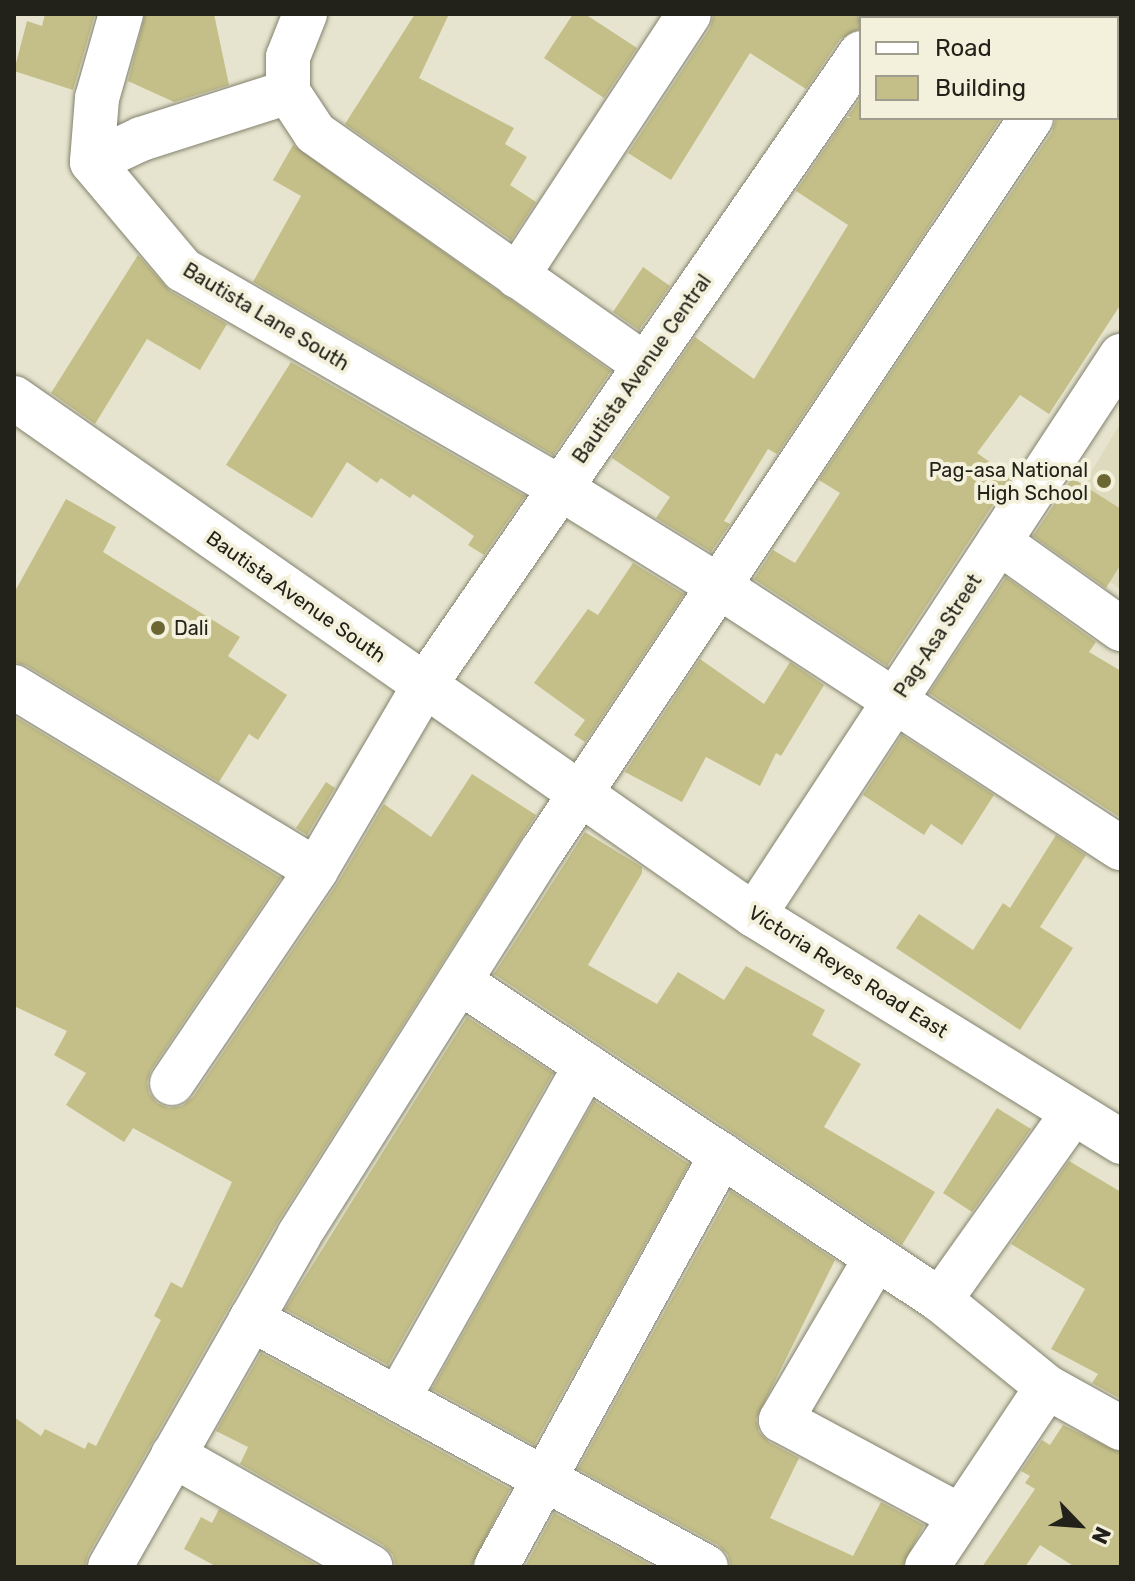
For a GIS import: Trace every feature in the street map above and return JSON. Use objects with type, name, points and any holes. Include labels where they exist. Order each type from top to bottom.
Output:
[{"type":"street","points":[[121,14],[97,98],[92,162],[141,139],[288,92]]},
{"type":"street","points":[[305,14],[288,57],[288,92],[315,133],[645,365]]},
{"type":"street","points":[[517,276],[689,14]]},
{"type":"street","name":"Bautista Avenue Central","points":[[172,1083],[316,870],[424,686],[859,56]]},
{"type":"street","points":[[110,1567],[299,1235],[579,795],[1030,120]]},
{"type":"street","name":"Bautista Lane South","points":[[92,162],[183,270],[560,488],[720,587],[1121,848]]},
{"type":"street","name":"Pag-Asa Street","points":[[754,915],[1121,356]]},
{"type":"street","name":"Bautista Avenue South","points":[[14,398],[579,795]]},
{"type":"street","points":[[999,542],[1121,629]]},
{"type":"street","points":[[14,687],[316,870]]},
{"type":"street","name":"Victoria Reyes Road East","points":[[579,795],[754,915],[1121,1142]]},
{"type":"street","points":[[460,982],[940,1300],[1047,1387],[1121,1428]]},
{"type":"street","points":[[398,1399],[586,1065]]},
{"type":"street","points":[[940,1300],[1073,1113]]},
{"type":"street","points":[[496,1567],[722,1155]]},
{"type":"street","points":[[876,1258],[781,1420],[960,1516]]},
{"type":"street","points":[[251,1319],[706,1567]]},
{"type":"street","points":[[927,1567],[1047,1387]]},
{"type":"street","points":[[173,1455],[371,1567]]},
{"type":"shaded area","name":"Pag-asa National High School","points":[[1121,422],[1121,590],[1051,539]]},
{"type":"building","points":[[45,14],[95,14],[73,90],[14,71],[27,21],[42,26]]},
{"type":"building","points":[[145,14],[214,14],[229,85],[174,102],[128,81]]},
{"type":"building","points":[[415,14],[449,14],[419,78],[514,128],[505,144],[527,157],[510,185],[536,202],[511,240],[345,124]]},
{"type":"building","points":[[573,14],[585,14],[637,48],[604,98],[544,58]]},
{"type":"building","points":[[714,14],[858,14],[859,22],[859,30],[840,39],[806,89],[750,53],[671,180],[628,153],[710,28]]},
{"type":"building","points":[[859,100],[859,120],[1000,120],[777,454],[768,449],[724,521],[730,524],[711,552],[656,518],[670,497],[612,458],[695,337],[754,379],[848,225],[796,191],[846,118],[851,118],[848,116]]},
{"type":"building","points":[[1121,118],[1121,304],[1049,414],[1020,395],[977,453],[1011,477],[887,666],[754,579],[773,550],[795,563],[840,493],[819,480],[1052,132],[1055,120]]},
{"type":"building","points":[[293,145],[611,371],[553,455],[253,282],[301,196],[273,180]]},
{"type":"building","points":[[138,255],[170,291],[227,324],[200,370],[147,339],[95,424],[51,393]]},
{"type":"building","points":[[643,267],[670,286],[639,330],[613,312]]},
{"type":"building","points":[[291,362],[525,496],[484,555],[468,545],[474,536],[413,494],[410,498],[381,478],[377,483],[347,462],[312,518],[226,465]]},
{"type":"building","name":"Pag-asa National High School","points":[[1072,478],[1121,509],[1121,564],[1106,588],[1033,536]]},
{"type":"building","points":[[66,499],[116,527],[103,552],[240,637],[228,656],[287,695],[258,740],[249,734],[219,782],[27,666],[14,662],[14,593]]},
{"type":"building","points":[[633,563],[684,594],[585,742],[574,735],[585,720],[534,683],[588,609],[598,615]]},
{"type":"building","points":[[1006,577],[1096,642],[1089,652],[1121,671],[1121,818],[929,693]]},
{"type":"building","points":[[700,659],[764,704],[790,662],[824,685],[781,756],[776,753],[760,786],[706,757],[682,802],[625,772]]},
{"type":"building","points":[[14,716],[281,878],[151,1070],[147,1082],[149,1093],[157,1103],[169,1108],[182,1106],[193,1097],[337,884],[384,804],[431,837],[472,774],[536,815],[277,1223],[88,1555],[85,1567],[14,1567],[14,1417],[41,1436],[45,1429],[85,1449],[88,1442],[96,1446],[161,1320],[154,1316],[171,1282],[182,1288],[232,1182],[133,1128],[124,1142],[66,1105],[86,1073],[54,1055],[67,1031],[14,1006]]},
{"type":"building","points":[[902,735],[994,795],[962,845],[931,824],[924,835],[863,795]]},
{"type":"building","points":[[326,782],[335,788],[307,835],[296,828]]},
{"type":"building","points":[[585,832],[642,867],[642,873],[588,965],[657,1004],[678,972],[724,1000],[746,966],[825,1010],[812,1035],[861,1064],[824,1127],[935,1192],[902,1245],[494,974]]},
{"type":"building","points":[[1056,835],[1086,855],[1040,927],[1073,948],[1020,1030],[896,948],[919,914],[973,950],[1003,903],[1010,908]]},
{"type":"building","points":[[467,1017],[553,1073],[388,1365],[285,1309]]},
{"type":"building","points":[[594,1101],[689,1164],[534,1445],[432,1389]]},
{"type":"building","points":[[997,1108],[1031,1129],[972,1212],[943,1193]]},
{"type":"building","points":[[1069,1161],[1121,1192],[1121,1399],[1092,1383],[1098,1374],[1051,1349],[1085,1289],[1011,1244]]},
{"type":"building","points":[[731,1191],[835,1260],[756,1419],[759,1432],[769,1442],[799,1458],[770,1518],[853,1556],[881,1502],[924,1525],[902,1567],[731,1567],[728,1555],[718,1545],[578,1469]]},
{"type":"building","points":[[261,1353],[510,1489],[471,1567],[396,1567],[393,1555],[383,1545],[240,1464],[248,1447],[216,1431]]},
{"type":"building","points":[[1063,1425],[1121,1453],[1121,1567],[1075,1567],[1040,1545],[1025,1567],[982,1567],[1035,1489],[1025,1483],[1030,1476],[1021,1471],[1042,1440],[1050,1445]]},
{"type":"building","points":[[219,1509],[320,1567],[217,1567],[184,1549],[201,1517],[212,1523]]},
{"type":"building","points":[[554,1513],[654,1567],[525,1567]]},
{"type":"place","name":"Pag-asa National High School","points":[[1104,481]]},
{"type":"place","name":"Dali","points":[[158,628]]}]
